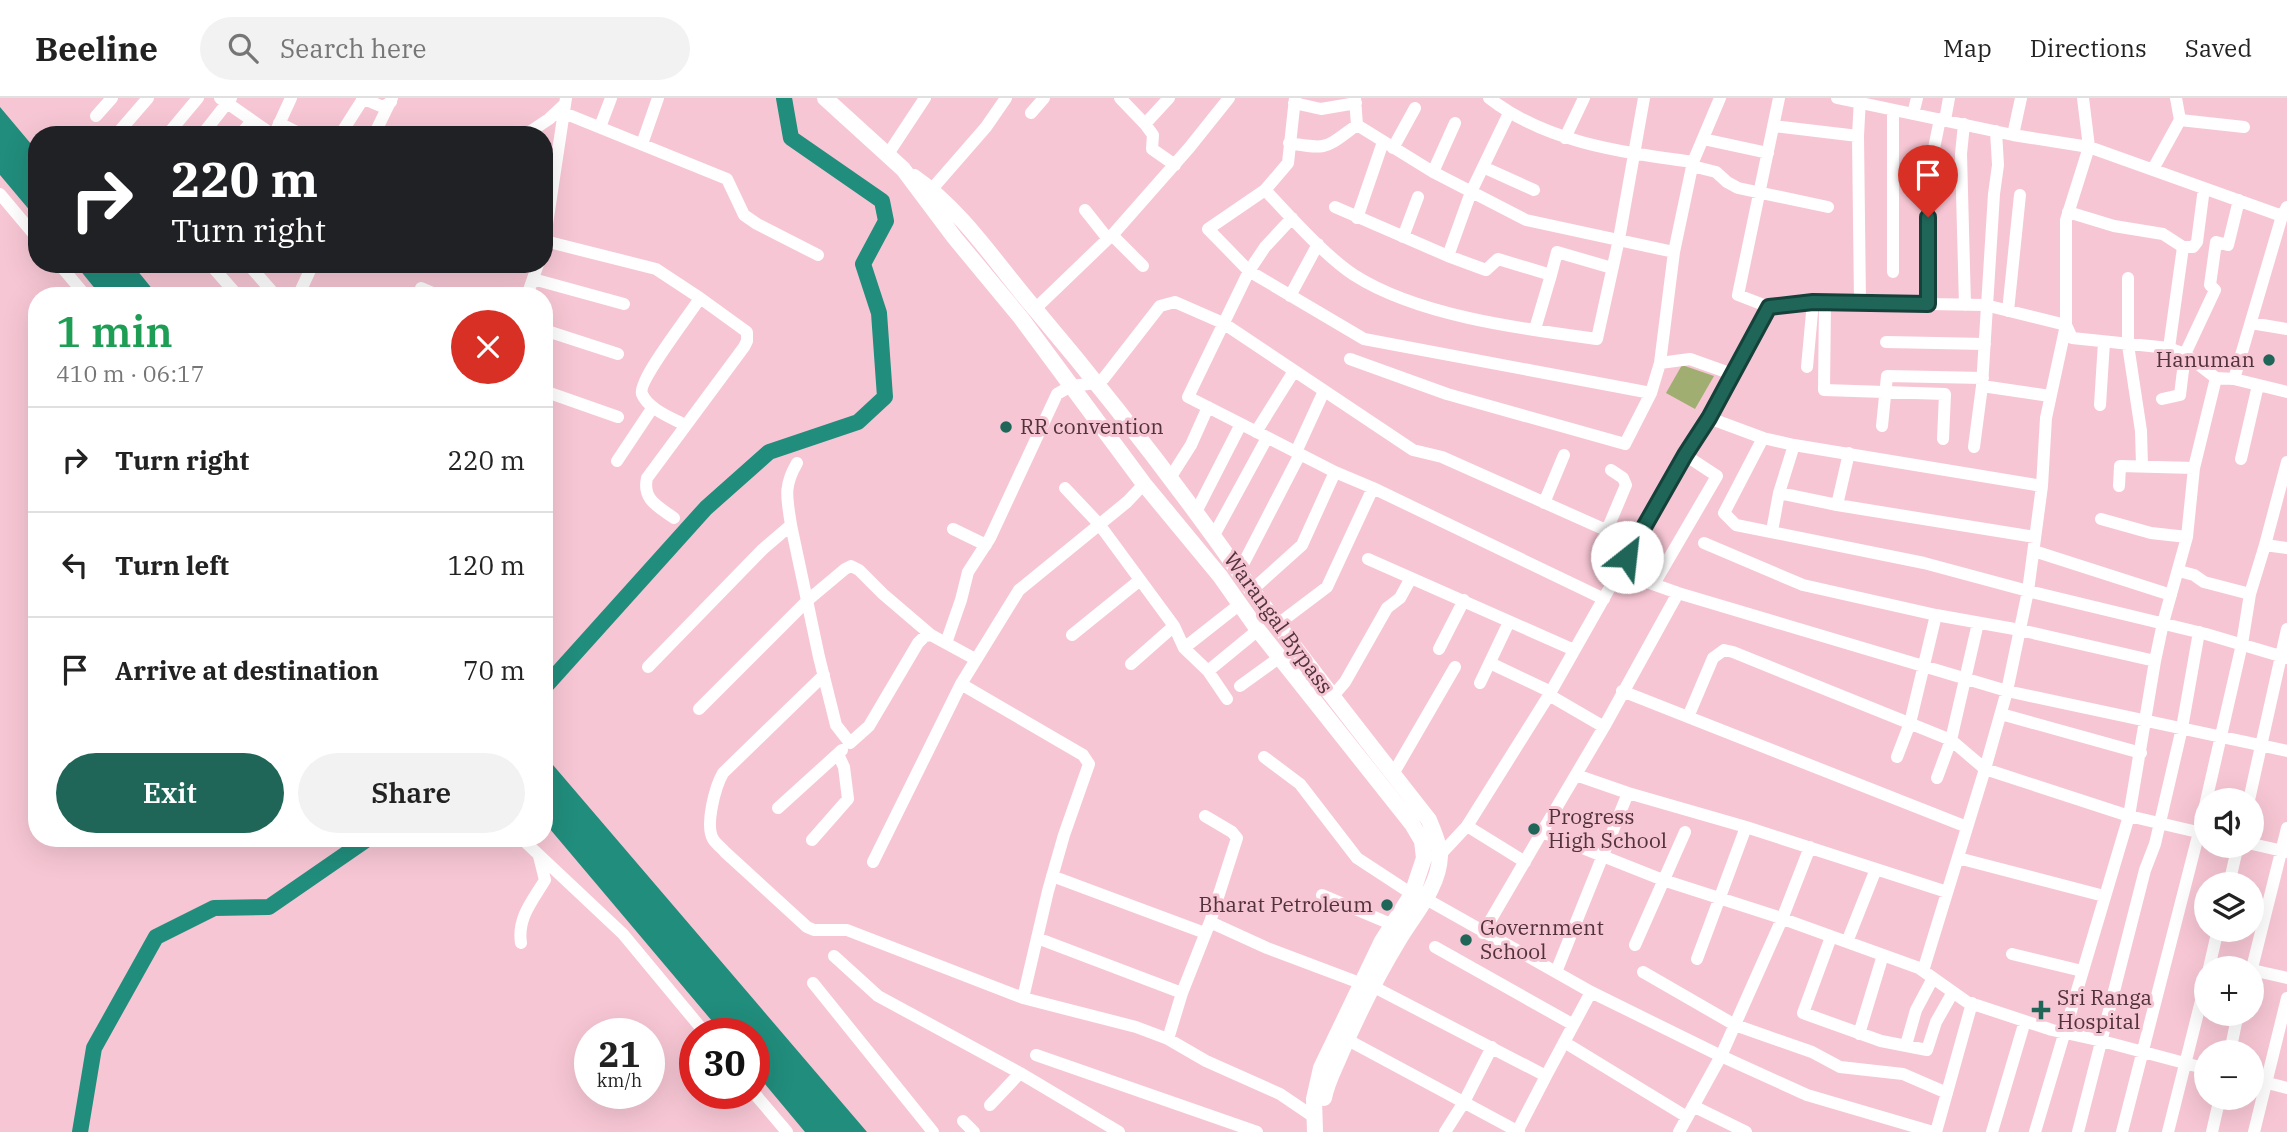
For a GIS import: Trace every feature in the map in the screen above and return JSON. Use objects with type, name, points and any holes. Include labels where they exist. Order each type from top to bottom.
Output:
[{"type":"main road","points":[[827,99],[903,169],[954,237],[1021,318],[1144,484],[1220,576],[1258,630],[1412,824],[1432,856],[1434,879],[1398,927],[1321,1068],[1314,1099],[1315,1125]]},
{"type":"main road","name":"Warangal Bypass","points":[[903,169],[932,190],[968,227],[1035,309],[1104,378],[1170,478],[1252,590],[1429,820],[1432,856]]},
{"type":"main road","points":[[1325,1132],[1322,1111],[1327,1085],[1367,985]]},
{"type":"street","points":[[96,117],[111,98]]},
{"type":"street","points":[[124,126],[148,98]]},
{"type":"street","points":[[174,126],[198,98]]},
{"type":"street","points":[[277,126],[291,98]]},
{"type":"street","points":[[345,126],[362,98],[383,107],[391,100]]},
{"type":"street","points":[[600,127],[611,98]]},
{"type":"street","points":[[642,144],[658,98]]},
{"type":"street","points":[[888,154],[925,98]]},
{"type":"street","points":[[932,190],[986,127],[1006,98]]},
{"type":"street","points":[[1031,113],[1044,98]]},
{"type":"street","points":[[1120,98],[1153,135],[1152,149],[1175,165]]},
{"type":"street","points":[[1145,124],[1168,98]]},
{"type":"street","points":[[1035,309],[1145,200],[1228,98]]},
{"type":"street","points":[[1489,98],[1508,113],[1564,138],[1692,164],[1721,174],[1732,186],[1828,207]]},
{"type":"street","points":[[1564,138],[1584,98]]},
{"type":"street","points":[[1265,190],[1318,244],[1354,275],[1410,302],[1469,317],[1597,339],[1619,239],[1644,98]]},
{"type":"street","points":[[1779,98],[1738,295],[1769,307],[1819,302],[1987,306],[2066,324]]},
{"type":"street","points":[[1837,98],[1859,100],[1893,110],[2089,148],[2239,200],[2284,212],[2234,379]]},
{"type":"street","points":[[1913,114],[1917,98]]},
{"type":"street","points":[[1928,304],[1929,185],[1950,98]]},
{"type":"street","points":[[2013,135],[2021,98]]},
{"type":"street","points":[[1906,1045],[1928,974],[1947,892],[2007,691],[2028,591],[2042,486],[2046,418],[2066,324],[2066,220],[2089,148],[2083,98]]},
{"type":"street","points":[[2153,169],[2180,120],[2176,98]]},
{"type":"street","points":[[1350,359],[1447,394],[1625,444],[1651,393],[1660,363],[1674,252],[1692,164],[1717,99]]},
{"type":"street","points":[[208,126],[226,100],[252,121],[264,126]]},
{"type":"street","points":[[378,126],[391,100]]},
{"type":"street","points":[[1859,100],[1860,303]]},
{"type":"street","points":[[1357,125],[1355,101],[1321,108],[1295,101],[1288,163],[1265,190],[1208,229],[1249,271],[1364,339],[1651,393]]},
{"type":"street","points":[[565,105],[600,127],[727,179],[744,215],[818,255]]},
{"type":"street","points":[[539,126],[565,105]]},
{"type":"street","points":[[553,188],[565,105]]},
{"type":"street","points":[[1357,218],[1388,145],[1415,108]]},
{"type":"street","points":[[1893,110],[1893,272]]},
{"type":"street","points":[[1448,256],[1471,192],[1508,113]]},
{"type":"street","points":[[2180,120],[2244,127]]},
{"type":"street","points":[[248,126],[252,121]]},
{"type":"street","points":[[1433,172],[1455,123]]},
{"type":"street","points":[[1964,124],[1961,154],[1965,305]]},
{"type":"street","points":[[1289,143],[1320,149],[1357,125]]},
{"type":"street","points":[[1357,125],[1433,172],[1526,220],[1674,252]]},
{"type":"street","points":[[1774,126],[1858,136]]},
{"type":"street","points":[[1974,447],[1982,382],[1998,164],[1996,131]]},
{"type":"street","points":[[1703,139],[1768,153]]},
{"type":"street","points":[[1483,167],[1534,190]]},
{"type":"street","points":[[2068,212],[2114,226],[2163,234],[2183,247],[2193,247],[2197,242],[2204,188]]},
{"type":"street","points":[[0,194],[28,227]]},
{"type":"street","points":[[2008,311],[2020,195]]},
{"type":"street","points":[[1403,237],[1418,197]]},
{"type":"street","points":[[2162,399],[2180,395],[2185,354],[2215,290],[2210,285],[2216,242],[2228,245],[2239,200]]},
{"type":"street","points":[[1335,207],[1486,270],[1498,259],[1551,275]]},
{"type":"street","points":[[1085,210],[1143,266]]},
{"type":"street","points":[[1292,218],[1265,247],[1249,271],[1188,397],[1335,472],[1604,599]]},
{"type":"street","points":[[1290,296],[1318,244]]},
{"type":"street","points":[[553,245],[656,269],[747,332],[744,347],[647,478],[645,487],[649,499],[674,518]]},
{"type":"street","points":[[2169,348],[2183,247]]},
{"type":"street","points":[[1535,329],[1557,253],[1612,268]]},
{"type":"street","points":[[67,273],[78,287]]},
{"type":"street","points":[[218,273],[230,287]]},
{"type":"street","points":[[256,273],[268,287]]},
{"type":"street","points":[[530,287],[535,273]]},
{"type":"street","points":[[2128,278],[2128,345],[2141,431],[2142,465]]},
{"type":"street","points":[[533,279],[624,304]]},
{"type":"street","points":[[685,425],[653,407],[643,395],[642,384],[700,298]]},
{"type":"street","points":[[946,643],[968,572],[986,545],[1057,394],[1071,386],[1104,378],[1160,306],[1175,302],[1223,323],[1413,450],[1442,457],[1635,543]]},
{"type":"street","points":[[1807,367],[1819,302]]},
{"type":"street","points":[[1819,302],[1824,390],[1945,394],[1943,439]]},
{"type":"street","points":[[1432,856],[1467,826],[1550,693],[1685,455],[1709,418],[1769,307]]},
{"type":"street","points":[[2250,323],[2287,329]]},
{"type":"street","points":[[2066,324],[2072,338],[2169,348],[2185,354],[2216,378],[2234,379],[2287,392]]},
{"type":"street","points":[[553,333],[618,354]]},
{"type":"street","points":[[1886,342],[1984,344]]},
{"type":"street","points":[[2100,405],[2104,342]]},
{"type":"street","points":[[1660,363],[1689,359],[1732,374]]},
{"type":"street","points":[[1214,535],[1294,371]]},
{"type":"street","points":[[1882,426],[1887,376],[1982,382],[2050,396]]},
{"type":"street","points":[[2035,1132],[2129,816],[2155,661],[2187,537],[2194,468],[2216,378]]},
{"type":"street","points":[[2241,459],[2258,385]]},
{"type":"street","points":[[1239,572],[1298,453],[1324,391]]},
{"type":"street","points":[[553,394],[618,417]]},
{"type":"street","points":[[617,461],[653,407]]},
{"type":"street","points":[[1170,478],[1191,445],[1208,407]]},
{"type":"street","points":[[1709,418],[1763,438],[1794,445],[2042,486]]},
{"type":"street","points":[[1196,512],[1241,424]]},
{"type":"street","points":[[1763,438],[1724,513],[1736,525],[1924,563],[2199,632],[2284,657]]},
{"type":"street","points":[[1772,531],[1779,493],[1794,445]]},
{"type":"street","points":[[1837,505],[1849,453]]},
{"type":"street","points":[[1544,503],[1564,455]]},
{"type":"street","points":[[1654,584],[1717,476],[1685,455]]},
{"type":"street","points":[[2211,788],[2250,594],[2287,462]]},
{"type":"street","points":[[797,463],[789,478],[786,493],[791,525],[836,725],[850,743]]},
{"type":"street","points":[[2119,486],[2120,466],[2194,468]]},
{"type":"street","points":[[1607,530],[1626,485],[1623,478],[1611,470]]},
{"type":"street","points":[[1252,590],[1302,545],[1335,472]]},
{"type":"street","points":[[873,862],[961,684],[1019,590],[1127,502],[1144,484]]},
{"type":"street","points":[[1065,488],[1099,524],[1174,626],[1184,648],[1208,671],[1227,699]]},
{"type":"street","points":[[1278,624],[1327,587],[1373,488]]},
{"type":"street","points":[[1779,493],[2035,537]]},
{"type":"street","points":[[2101,519],[2151,533],[2187,537]]},
{"type":"street","points":[[648,667],[763,549],[791,525]]},
{"type":"street","points":[[953,529],[986,545]]},
{"type":"street","points":[[1704,542],[1803,585],[2155,661]]},
{"type":"street","points":[[2265,545],[2287,548]]},
{"type":"street","points":[[2034,551],[2171,595]]},
{"type":"street","points":[[1368,559],[1574,650]]},
{"type":"street","points":[[699,709],[808,600],[845,569],[855,567],[931,635],[975,659]]},
{"type":"street","points":[[2179,571],[2194,575],[2204,582],[2250,594]]},
{"type":"street","points":[[1619,572],[1678,593],[1965,680],[2287,751]]},
{"type":"street","points":[[1332,697],[1345,682],[1387,608],[1400,598],[1411,578]]},
{"type":"street","points":[[1072,635],[1140,580]]},
{"type":"street","points":[[1483,933],[1604,727],[1678,593]]},
{"type":"street","points":[[1439,649],[1464,600]]},
{"type":"street","points":[[1184,648],[1240,604]]},
{"type":"street","points":[[1897,757],[1910,723],[1936,615]]},
{"type":"street","points":[[1480,683],[1509,622]]},
{"type":"street","points":[[1937,778],[1951,740],[1978,623]]},
{"type":"street","points":[[1131,664],[1174,626]]},
{"type":"street","points":[[2252,788],[2284,657],[2287,629]]},
{"type":"street","points":[[1208,671],[1258,630]]},
{"type":"street","points":[[2078,1132],[2145,870],[2155,844],[2182,728],[2199,632]]},
{"type":"street","points":[[778,808],[869,726],[918,643],[925,636],[931,635]]},
{"type":"street","points":[[1688,717],[1713,658],[1724,650],[1951,740],[1985,769],[2129,816],[2194,831]]},
{"type":"street","points":[[1240,686],[1280,657]]},
{"type":"street","points":[[1490,663],[1550,693],[1604,727]]},
{"type":"street","points":[[1393,774],[1454,667]]},
{"type":"street","points":[[824,675],[723,773],[718,781],[709,827],[713,839],[807,927],[814,930],[847,930],[1023,998],[1136,1027],[1168,1039],[1280,1094],[1315,1125]]},
{"type":"street","points":[[961,684],[1083,755],[1089,764],[1052,876],[1023,998]]},
{"type":"street","points":[[1622,691],[1967,827]]},
{"type":"street","points":[[2000,714],[2141,752]]},
{"type":"street","points":[[811,840],[848,799],[844,767],[838,754]]},
{"type":"street","points":[[1264,757],[1300,784],[1357,858],[1483,933],[1591,992],[1807,1095],[1935,1132],[1972,1003]]},
{"type":"street","points":[[1576,775],[1947,892]]},
{"type":"street","points":[[1556,972],[1628,793]]},
{"type":"street","points":[[1168,1039],[1237,838],[1233,832],[1205,816]]},
{"type":"street","points":[[1467,826],[1525,862]]},
{"type":"street","points":[[1697,959],[1746,827]]},
{"type":"street","points":[[2256,956],[2285,851],[2287,828]]},
{"type":"street","points":[[1542,832],[1663,880],[1882,955],[1928,974],[1972,1003],[2064,1033],[2194,1066]]},
{"type":"street","points":[[1635,945],[1685,832]]},
{"type":"street","points":[[531,847],[623,934],[693,1018]]},
{"type":"street","points":[[1679,1132],[1721,1056],[1782,919],[1810,847]]},
{"type":"street","points":[[2264,847],[2285,851]]},
{"type":"street","points":[[521,943],[519,930],[523,917],[545,880],[539,855]]},
{"type":"street","points":[[1958,858],[2104,896]]},
{"type":"street","points":[[2122,1132],[2196,858]]},
{"type":"street","points":[[1847,942],[1876,869]]},
{"type":"street","points":[[1052,876],[1207,927],[1367,985],[1546,1076]]},
{"type":"street","points":[[1322,895],[1398,927]]},
{"type":"street","points":[[1831,937],[1803,1013],[1881,1041],[1927,1050],[1936,1022],[1953,992]]},
{"type":"street","points":[[1037,938],[1182,993]]},
{"type":"street","points":[[1436,947],[1572,1024]]},
{"type":"street","points":[[2012,954],[2082,971]]},
{"type":"street","points":[[1859,1034],[1882,955]]},
{"type":"street","points":[[834,956],[878,996],[1020,1073],[1119,1132]]},
{"type":"street","points":[[1643,972],[1735,1025],[1812,1052],[1840,1067],[1903,1074],[1947,1093]]},
{"type":"street","points":[[2264,972],[2287,978]]},
{"type":"street","points":[[813,983],[933,1132]]},
{"type":"street","points":[[1346,1039],[1518,1132],[1591,992]]},
{"type":"street","points":[[2255,1132],[2287,998]]},
{"type":"street","points":[[1992,1132],[2025,1021]]},
{"type":"street","points":[[2168,1132],[2194,1026]]},
{"type":"street","points":[[1564,1042],[1690,1111],[1746,1132]]},
{"type":"street","points":[[1445,1132],[1464,1102],[1492,1047]]},
{"type":"street","points":[[1036,1055],[1257,1132]]},
{"type":"street","points":[[990,1105],[1020,1073]]},
{"type":"street","points":[[2264,1081],[2287,1088]]},
{"type":"street","points":[[768,1109],[787,1132]]},
{"type":"street","points":[[2212,1132],[2217,1110]]},
{"type":"street","points":[[963,1121],[974,1132]]},
{"type":"shaded area","points":[[0,107],[28,140],[28,208],[0,175]]},
{"type":"shaded area","points":[[82,273],[139,273],[151,287],[94,287]]},
{"type":"shaded area","points":[[1682,365],[1714,376],[1695,409],[1666,393]]},
{"type":"shaded area","points":[[553,765],[769,1018],[709,1018],[553,833]]},
{"type":"shaded area","points":[[770,1019],[867,1132],[805,1132],[770,1090]]},
{"type":"waterway","points":[[553,678],[706,508],[769,452],[858,422],[885,397],[879,313],[863,264],[886,221],[882,201],[791,138],[784,98]]},
{"type":"waterway","points":[[80,1132],[94,1048],[156,937],[214,908],[269,907],[356,847]]},
{"type":"place","name":"Hanuman","points":[[2269,360]]},
{"type":"place","name":"RR convention","points":[[1006,427]]},
{"type":"place","name":"Progress High School","points":[[1534,829]]},
{"type":"place","name":"Bharat Petroleum","points":[[1387,905]]},
{"type":"place","name":"Government School","points":[[1466,940]]},
{"type":"place","name":"Sri Ranga Hospital","points":[[2041,1010]]},
{"type":"route","points":[[1627,557],[1709,418],[1769,307],[1813,302],[1928,304],[1928,217]]}]
